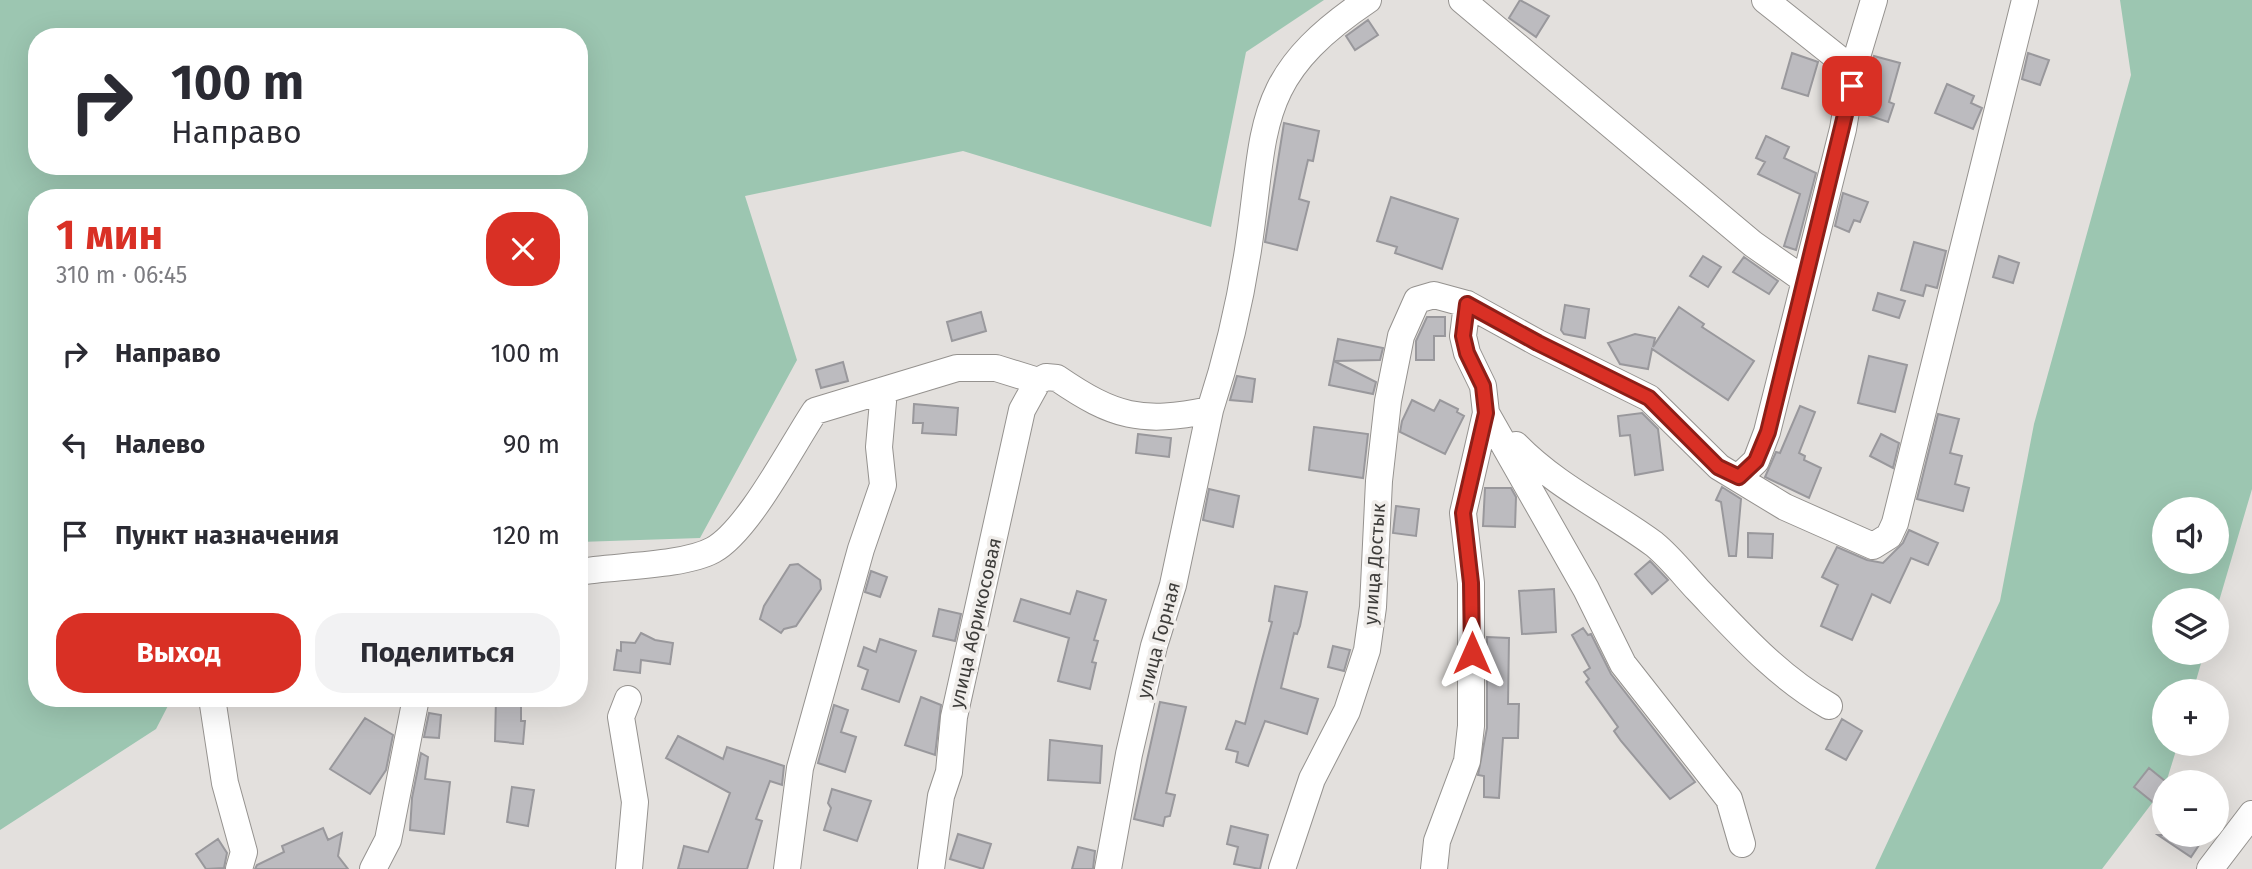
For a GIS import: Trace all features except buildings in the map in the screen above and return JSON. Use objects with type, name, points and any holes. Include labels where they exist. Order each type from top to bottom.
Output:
[{"type":"street","name":"улица Горная","points":[[1108,869],[1129,754],[1154,646],[1173,585],[1210,411],[1224,369],[1248,251],[1263,133],[1273,100],[1300,55],[1313,41],[1368,0]]},
{"type":"street","points":[[1462,0],[1753,244],[1803,279]]},
{"type":"street","points":[[1765,0],[1853,70]]},
{"type":"street","points":[[1739,477],[1756,461],[1768,432],[1803,279],[1843,129],[1853,70],[1874,0]]},
{"type":"street","name":"улица Достык","points":[[1282,869],[1312,779],[1347,711],[1367,650],[1373,607],[1379,481],[1388,401],[1401,336],[1417,300],[1434,295],[1467,304],[1649,398],[1718,467],[1739,477],[1754,490],[1785,507],[1873,547],[1889,537],[1895,523],[2025,0]]},
{"type":"street","points":[[1434,869],[1437,841],[1467,761],[1471,726],[1471,583],[1463,513],[1486,413],[1483,386],[1467,353],[1463,336],[1467,304]]},
{"type":"street","points":[[588,571],[685,559],[712,551],[734,534],[815,411],[957,369],[996,368],[1038,381],[1046,377],[1057,377],[1118,413],[1143,417],[1175,417],[1210,411]]},
{"type":"street","name":"улица Абрикосовая","points":[[930,869],[941,796],[949,772],[954,717],[1022,410],[1038,381]]},
{"type":"street","points":[[788,869],[800,768],[861,549],[883,485],[879,447],[884,390]]},
{"type":"street","points":[[1486,413],[1537,466],[1655,545],[1763,659],[1805,692],[1829,706]]},
{"type":"street","points":[[1486,413],[1586,589],[1623,664],[1728,799],[1742,845]]},
{"type":"street","points":[[628,699],[621,718],[635,802],[629,869]]},
{"type":"street","points":[[213,707],[225,783],[244,852],[239,869]]},
{"type":"street","points":[[373,869],[388,840],[414,707]]},
{"type":"street","points":[[2210,869],[2252,814]]},
{"type":"green space","points":[[0,0],[1324,0],[1246,52],[1211,227],[963,151],[745,196],[797,360],[700,538],[588,542],[588,189],[28,189],[28,707],[167,707],[156,729],[0,830]]},
{"type":"green space","points":[[2120,0],[2252,0],[2252,489],[2229,567],[2229,497],[2152,497],[2152,574],[2227,574],[2223,588],[2152,588],[2152,665],[2201,665],[2196,679],[2152,679],[2152,756],[2174,756],[2170,770],[2152,770],[2152,803],[2102,869],[1875,869],[2000,601],[2034,424],[2131,75]]},
{"type":"route","points":[[1472,653],[1471,583],[1463,513],[1486,413],[1483,386],[1467,353],[1463,336],[1467,304],[1649,398],[1718,467],[1739,477],[1756,461],[1768,432],[1852,86]]}]
